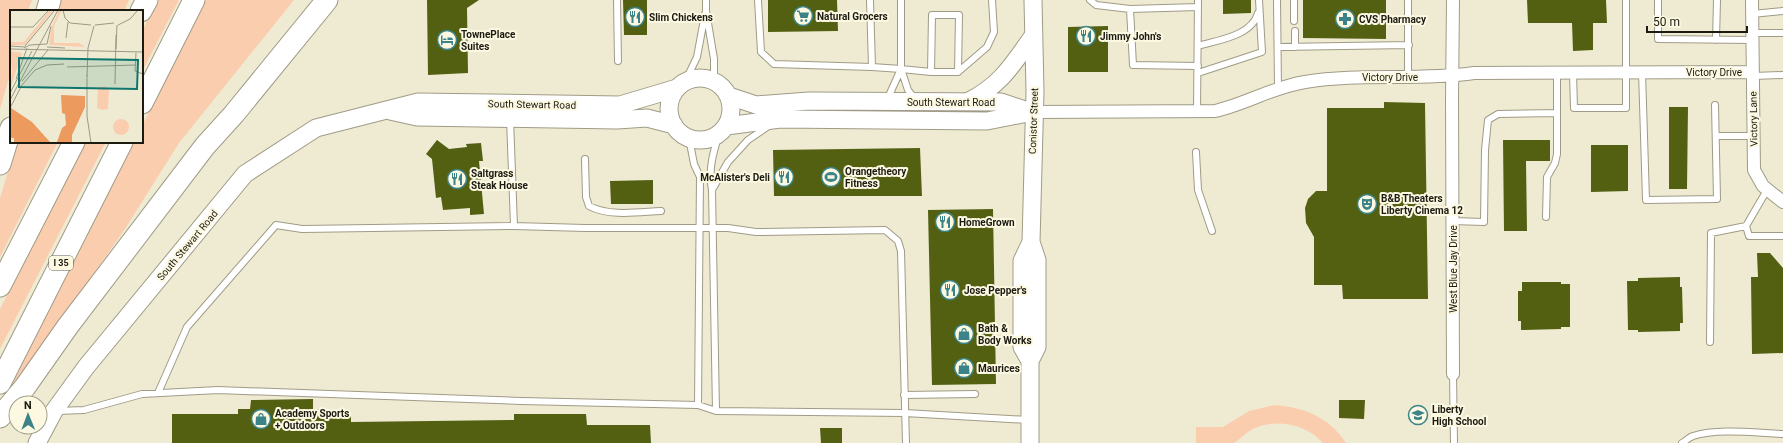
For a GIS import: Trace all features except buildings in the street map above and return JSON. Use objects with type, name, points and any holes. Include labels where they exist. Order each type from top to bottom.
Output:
[{"type":"highway","points":[[47,10],[50,0]]},
{"type":"highway","points":[[142,10],[147,0]]},
{"type":"highway","points":[[143,101],[194,0]]},
{"type":"highway","points":[[0,417],[25,387],[68,326],[205,146],[234,114],[327,0]]},
{"type":"highway","points":[[0,164],[10,131]]},
{"type":"highway","points":[[0,286],[73,143]]},
{"type":"highway","name":"I 35","points":[[0,383],[121,143]]},
{"type":"street","name":"Conistor Street","points":[[1030,443],[1030,361],[1022,347],[1022,261],[1031,242],[1033,112],[1035,91],[1033,0]]},
{"type":"street","name":"West Blue Jay Drive","points":[[1453,0],[1453,374]]},
{"type":"street","name":"Victory Lane","points":[[1752,0],[1754,170],[1757,179],[1767,190],[1783,202]]},
{"type":"street","points":[[967,102],[985,93],[997,83],[1033,36]]},
{"type":"street","name":"Victory Drive","points":[[1033,112],[1215,111],[1234,107],[1278,87],[1329,79],[1452,76],[1474,73],[1642,72],[1753,74]]},
{"type":"street","points":[[704,78],[714,81],[723,88],[728,96],[731,106],[730,117],[722,130],[709,138],[699,140],[689,138],[681,133],[674,125],[670,116],[669,106],[672,97],[681,85],[694,79],[704,78]]},
{"type":"street","name":"South Stewart Road","points":[[37,443],[54,411],[86,367],[245,174],[316,128],[386,111],[417,117],[620,105],[681,85]]},
{"type":"street","name":"South Stewart Road","points":[[728,96],[756,105],[809,101],[1001,102],[1033,112]]},
{"type":"street","name":"South Stewart Road","points":[[510,111],[617,120],[647,118],[674,125]]},
{"type":"street","name":"South Stewart Road","points":[[722,130],[780,119],[987,120],[1033,112]]},
{"type":"lane","points":[[617,0],[618,61]]},
{"type":"lane","points":[[706,0],[706,11],[714,59],[714,81]]},
{"type":"lane","points":[[758,0],[761,52],[774,64],[872,67],[931,72],[958,72],[987,47],[994,32],[992,0]]},
{"type":"lane","points":[[870,0],[872,67]]},
{"type":"lane","points":[[901,0],[901,69],[908,90],[918,101]]},
{"type":"lane","points":[[1090,0],[1096,5],[1130,9],[1198,3],[1197,112]]},
{"type":"lane","points":[[1277,0],[1278,87]]},
{"type":"lane","points":[[1294,0],[1294,21]]},
{"type":"lane","points":[[1408,0],[1408,77]]},
{"type":"lane","points":[[1573,73],[1574,108],[1626,108],[1626,0]]},
{"type":"lane","points":[[1658,0],[1658,39],[1716,40],[1783,33]]},
{"type":"lane","points":[[1716,0],[1716,40]]},
{"type":"lane","points":[[1198,46],[1243,32],[1252,26],[1256,19],[1259,3]]},
{"type":"lane","points":[[1198,73],[1262,52],[1259,3]]},
{"type":"lane","points":[[1130,9],[1133,65],[1198,66]]},
{"type":"lane","points":[[681,85],[697,57],[706,11]]},
{"type":"lane","points":[[1752,14],[1783,12]]},
{"type":"lane","points":[[931,72],[932,15],[959,15],[958,72]]},
{"type":"lane","points":[[1294,32],[1295,47]]},
{"type":"lane","points":[[1278,47],[1409,45]]},
{"type":"lane","points":[[886,102],[901,69]]},
{"type":"lane","points":[[1642,72],[1646,200],[1717,199],[1715,105]]},
{"type":"lane","points":[[1546,217],[1547,177],[1555,163],[1557,154],[1557,73]]},
{"type":"lane","points":[[1753,74],[1783,75]]},
{"type":"lane","points":[[510,111],[514,226]]},
{"type":"lane","points":[[1452,221],[1484,222],[1486,127],[1488,120],[1498,114],[1557,113]]},
{"type":"lane","points":[[712,190],[728,162],[748,140],[780,119]]},
{"type":"lane","points":[[716,411],[712,190],[709,176],[712,154],[722,130]]},
{"type":"lane","points":[[1716,136],[1753,136]]},
{"type":"lane","points":[[689,138],[694,164],[700,178],[698,405]]},
{"type":"lane","points":[[1196,152],[1198,190],[1212,231]]},
{"type":"lane","points":[[585,159],[586,198],[589,206],[597,210],[613,212],[662,211]]},
{"type":"lane","points":[[1710,342],[1712,233],[1746,226],[1767,190]]},
{"type":"lane","points":[[158,393],[187,327],[276,225],[302,229],[514,226],[699,229],[728,228],[756,232],[885,230],[892,234],[898,241],[901,251],[906,443]]},
{"type":"lane","points":[[1746,226],[1750,236],[1783,236]]},
{"type":"lane","name":"West Blue Jay Drive","points":[[1453,374],[1454,443]]},
{"type":"lane","points":[[54,411],[84,410],[128,397],[158,393],[218,390],[521,402],[698,405],[716,411],[905,413],[1030,420]]},
{"type":"lane","points":[[904,395],[975,394]]},
{"type":"lane","points":[[1682,443],[1692,436],[1709,434],[1736,432],[1783,434]]},
{"type":"shaded area","points":[[0,0],[32,0],[28,10],[10,10],[10,74],[0,109]]},
{"type":"shaded area","points":[[61,0],[129,0],[124,10],[57,10]]},
{"type":"shaded area","points":[[158,0],[179,0],[143,70],[143,29]]},
{"type":"shaded area","points":[[206,0],[294,0],[179,143],[125,229],[15,387],[10,385],[133,143],[143,143],[143,124]]},
{"type":"shaded area","points":[[17,143],[57,143],[0,257],[0,198]]},
{"type":"shaded area","points":[[84,143],[105,143],[0,349],[0,309]]},
{"type":"shaded area","points":[[1274,405],[1296,408],[1315,415],[1332,426],[1346,443],[1323,443],[1316,436],[1299,427],[1271,424],[1253,429],[1233,443],[1196,443],[1196,427],[1223,427],[1249,411]]},
{"type":"place","name":"Natural Grocers","points":[[803,16]]},
{"type":"place","name":"Slim Chickens","points":[[635,17]]},
{"type":"place","name":"CVS Pharmacy","points":[[1345,19]]},
{"type":"place","name":"Jimmy John's","points":[[1086,36]]},
{"type":"place","name":"TownePlace Suites","points":[[447,40]]},
{"type":"place","name":"McAlister's Deli","points":[[784,177]]},
{"type":"place","name":"Orangetheory Fitness","points":[[831,177]]},
{"type":"place","name":"Saltgrass Steak House","points":[[457,179]]},
{"type":"place","name":"B&B Theaters Liberty Cinema 12","points":[[1367,204]]},
{"type":"place","name":"HomeGrown","points":[[945,222]]},
{"type":"place","name":"Jose Pepper's","points":[[950,290]]},
{"type":"place","name":"Bath & Body Works","points":[[964,334]]},
{"type":"place","name":"Maurices","points":[[964,368]]},
{"type":"place","name":"Liberty High School","points":[[1418,415]]},
{"type":"place","name":"Academy Sports + Outdoors","points":[[261,419]]}]
